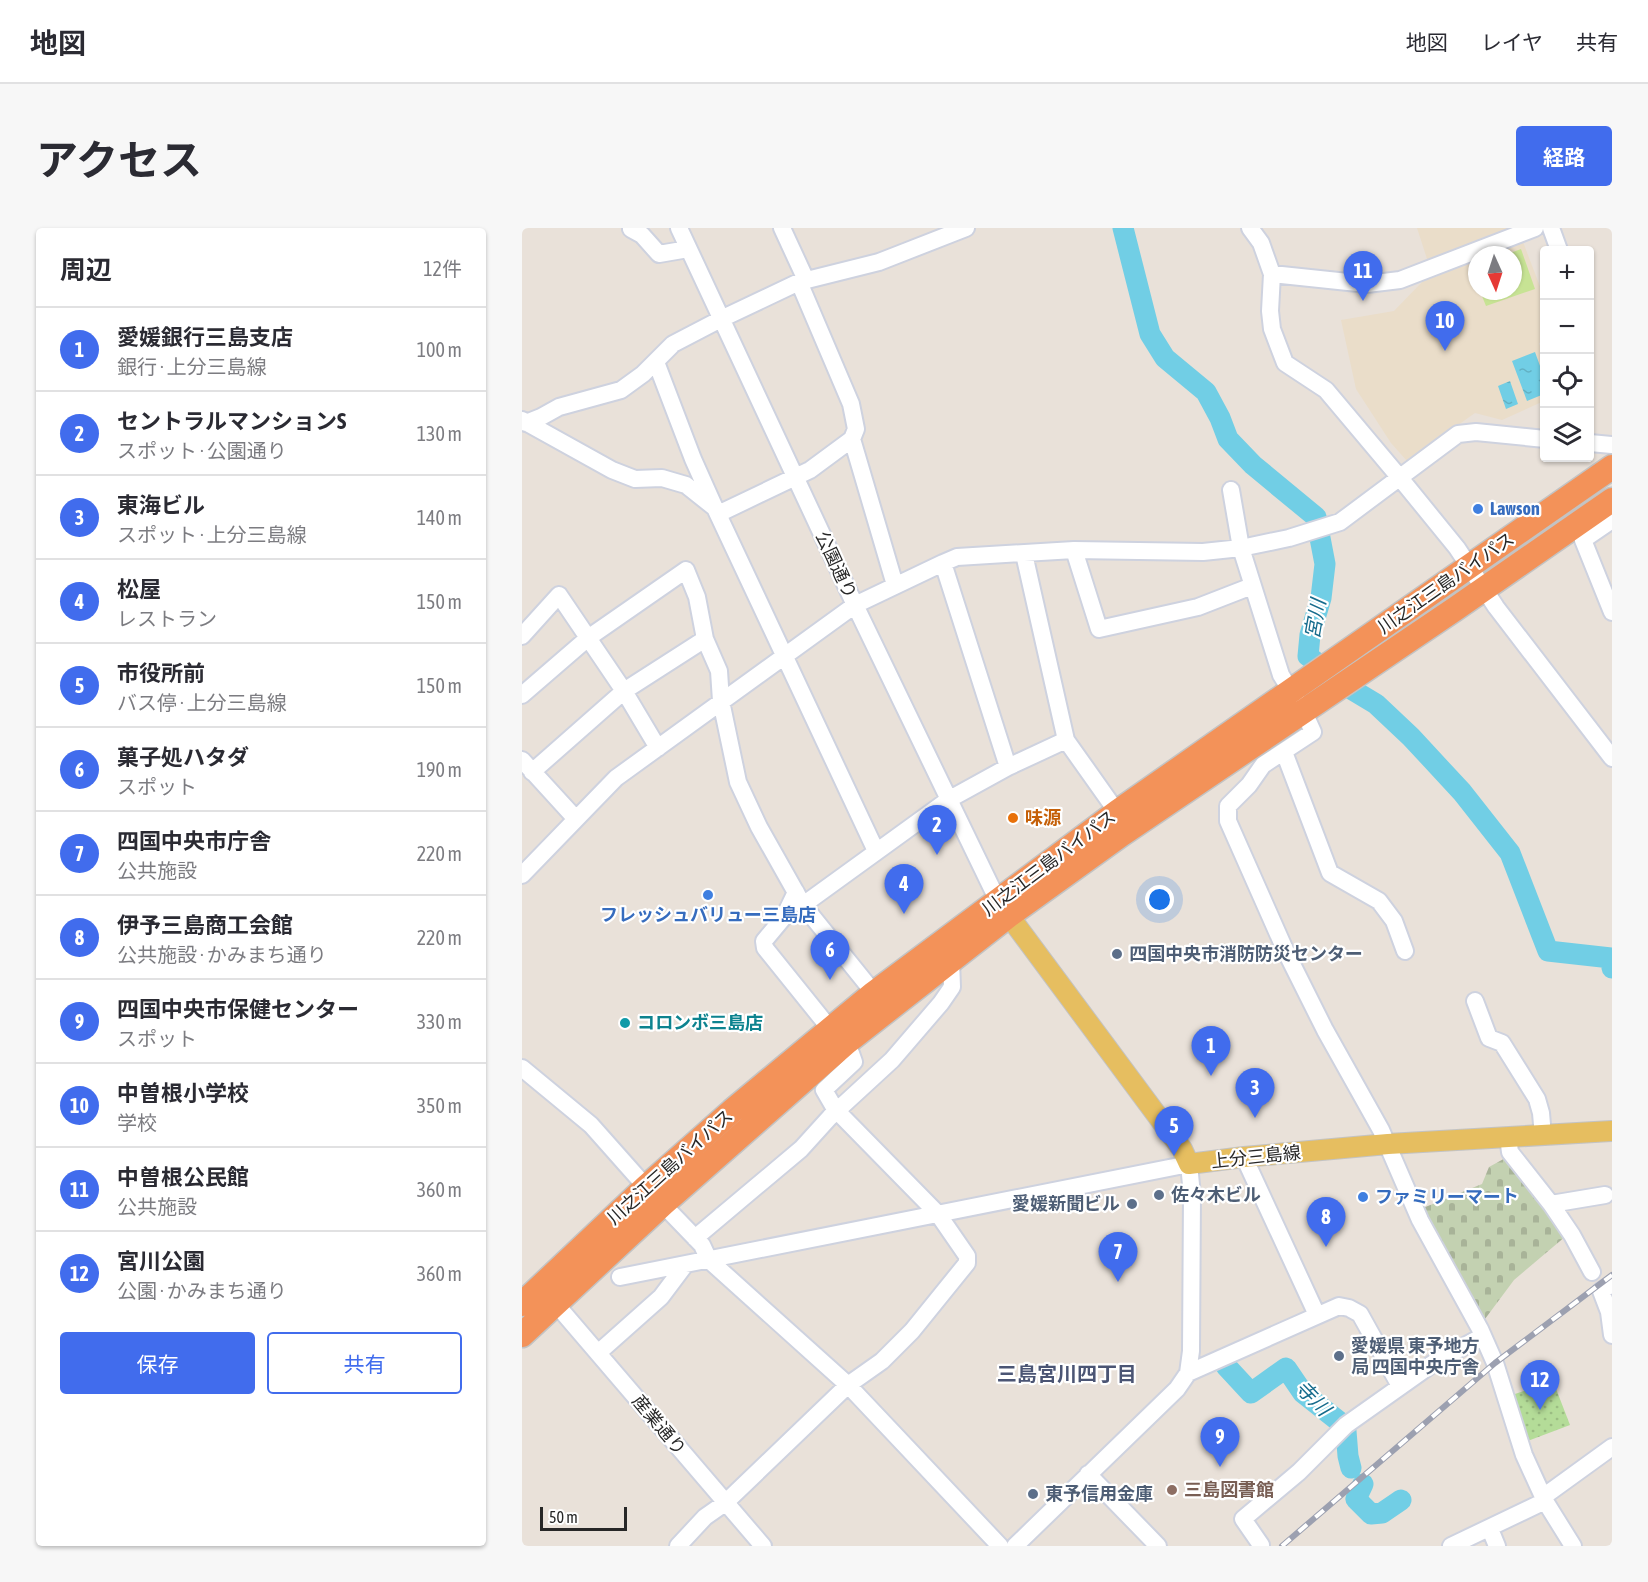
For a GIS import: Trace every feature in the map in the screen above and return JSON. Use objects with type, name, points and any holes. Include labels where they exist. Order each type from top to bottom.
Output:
[{"type":"highway","name":"川之江三島バイパス","points":[[522,1335],[535,1297],[646,1187],[732,1111],[951,960],[1003,908],[1117,812],[1612,467]]},
{"type":"highway","name":"川之江三島バイパス","points":[[535,1297],[664,1203],[839,1036],[874,993],[1003,908],[1122,834],[1484,590],[1612,500]]},
{"type":"main road","name":"上分三島線","points":[[1003,908],[1182,1149],[1189,1164],[1388,1144],[1612,1131]]},
{"type":"street","name":"公園通り","points":[[679,228],[855,605],[948,800],[1003,908]]},
{"type":"street","points":[[524,421],[541,417],[559,406],[621,390],[656,362],[673,344],[802,281],[879,262],[966,228]]},
{"type":"street","points":[[1250,228],[1261,243],[1272,274],[1270,311],[1272,329],[1285,363],[1326,390],[1400,478],[1457,548],[1484,590],[1612,758]]},
{"type":"street","points":[[1272,274],[1367,284],[1400,280],[1535,228]]},
{"type":"street","points":[[1551,228],[1558,246]]},
{"type":"street","points":[[631,229],[642,235],[659,254],[688,249]]},
{"type":"street","points":[[716,511],[810,470],[852,439],[856,429],[851,404],[802,281],[785,229]]},
{"type":"street","points":[[656,362],[693,459],[716,511],[876,851]]},
{"type":"street","points":[[524,421],[612,470],[634,479],[662,478],[686,485],[716,511]]},
{"type":"street","points":[[522,875],[616,778],[855,605],[943,563],[957,557],[1074,550],[1203,552],[1241,548],[1317,530],[1340,522],[1458,434],[1476,432],[1540,438]]},
{"type":"street","points":[[852,439],[895,585]]},
{"type":"street","points":[[1594,443],[1612,445]]},
{"type":"street","points":[[1231,490],[1241,548],[1281,675],[1304,712],[1313,732],[1263,765],[1249,785],[1228,806],[1228,821],[1286,952],[1324,1030],[1388,1144],[1420,1220],[1483,1336],[1495,1363],[1524,1455],[1544,1499],[1573,1546]]},
{"type":"street","points":[[1612,520],[1583,540],[1608,591],[1612,612]]},
{"type":"street","points":[[1074,550],[1099,629],[1198,607],[1252,586]]},
{"type":"street","points":[[1024,554],[1066,740],[1117,812]]},
{"type":"street","points":[[943,563],[1008,767]]},
{"type":"street","points":[[522,695],[588,638],[686,570],[697,597],[705,639],[719,670],[721,701],[738,782],[759,827],[799,898],[874,993]]},
{"type":"street","points":[[522,636],[559,595],[624,692],[658,748]]},
{"type":"street","points":[[576,819],[527,766],[624,692],[705,639]]},
{"type":"street","points":[[678,1546],[705,1517],[725,1503],[848,1385],[882,1361],[912,1331],[967,1263],[967,1256],[938,1214],[836,1111],[824,1090],[854,1062],[839,1036],[765,948],[764,941],[799,898],[876,851],[948,800],[1008,767],[1066,740]]},
{"type":"street","points":[[1284,752],[1330,873],[1380,901],[1394,921],[1405,951]]},
{"type":"street","points":[[695,1238],[801,1149],[836,1111],[892,1060],[941,1004],[952,987],[951,960]]},
{"type":"street","points":[[1475,1001],[1489,1038],[1502,1043],[1537,1099],[1543,1136]]},
{"type":"street","points":[[522,1068],[591,1125],[702,1245],[709,1260],[848,1385],[999,1546]]},
{"type":"street","points":[[1508,1137],[1510,1152],[1551,1204],[1572,1235],[1592,1272]]},
{"type":"street","points":[[1244,1157],[1317,1315]]},
{"type":"street","points":[[620,1277],[1189,1164],[1192,1195],[1192,1329],[1188,1373],[1177,1389],[1015,1546]]},
{"type":"street","points":[[1551,1204],[1605,1195]]},
{"type":"street","points":[[598,1353],[661,1297],[685,1265]]},
{"type":"street","points":[[1612,1284],[1601,1292],[1609,1312],[1612,1335]]},
{"type":"street","name":"産業通り","points":[[535,1297],[598,1353],[763,1546]]},
{"type":"street","points":[[1188,1373],[1339,1306],[1360,1314],[1400,1386]]},
{"type":"street","points":[[1260,1546],[1243,1520],[1299,1472],[1343,1427],[1435,1362],[1483,1336]]},
{"type":"street","points":[[1451,1546],[1544,1499],[1612,1446]]},
{"type":"street","points":[[1088,1474],[1158,1546]]},
{"type":"street","points":[[1490,1528],[1497,1546]]},
{"type":"shaded area","points":[[1417,228],[1523,228],[1477,246],[1468,246],[1468,250],[1429,265]]},
{"type":"shaded area","points":[[1523,242],[1540,287],[1540,403],[1502,420],[1475,413],[1407,461],[1391,443],[1356,389],[1341,320],[1394,311],[1423,281],[1468,264],[1468,300],[1522,300],[1522,246],[1513,246]]},
{"type":"green space","points":[[1522,252],[1535,289],[1522,294]]},
{"type":"green space","points":[[1484,300],[1503,300],[1486,306]]},
{"type":"green space","points":[[1509,1156],[1566,1236],[1514,1280],[1482,1323],[1418,1210],[1482,1184],[1489,1167]]},
{"type":"green space","points":[[1553,1381],[1570,1425],[1525,1442],[1512,1395]]},
{"type":"water","points":[[1535,352],[1540,366],[1540,396],[1527,401],[1512,361]]},
{"type":"water","points":[[1510,381],[1518,404],[1506,409],[1498,386]]},
{"type":"waterway","name":"宮川","points":[[1123,228],[1150,334],[1165,358],[1206,392],[1228,439],[1253,465],[1316,517],[1325,564],[1321,598],[1310,635],[1308,656],[1351,689],[1376,704],[1411,737],[1462,792],[1510,853],[1548,951],[1611,958],[1612,968]]},
{"type":"waterway","name":"寺川","points":[[1226,1366],[1251,1393],[1286,1368],[1303,1393],[1341,1423],[1346,1431],[1351,1468]]},
{"type":"waterway","name":"寺川","points":[[1363,1484],[1356,1499],[1371,1514],[1382,1513],[1401,1500]]},
{"type":"railway","points":[[1282,1546],[1495,1363],[1612,1275]]},
{"type":"place","name":"中曽根公民館","points":[[1363,301]]},
{"type":"place","name":"中曽根小学校","points":[[1445,351]]},
{"type":"place","name":"Lawson","points":[[1478,509]]},
{"type":"place","name":"味源","points":[[1013,818]]},
{"type":"place","name":"セントラルマンションS","points":[[937,855]]},
{"type":"place","name":"フレッシュバリュー三島店","points":[[708,895]]},
{"type":"place","name":"松屋","points":[[904,914]]},
{"type":"place","name":"四国中央市消防防災センター","points":[[1117,954]]},
{"type":"place","name":"菓子処ハタダ","points":[[830,980]]},
{"type":"place","name":"コロンボ三島店","points":[[625,1023]]},
{"type":"place","name":"愛媛銀行三島支店","points":[[1211,1076]]},
{"type":"place","name":"東海ビル","points":[[1255,1118]]},
{"type":"place","name":"市役所前","points":[[1174,1156]]},
{"type":"place","name":"佐々木ビル","points":[[1159,1195]]},
{"type":"place","name":"ファミリーマート","points":[[1363,1197]]},
{"type":"place","name":"愛媛新聞ビル","points":[[1132,1204]]},
{"type":"place","name":"伊予三島商工会館","points":[[1326,1247]]},
{"type":"place","name":"四国中央市庁舎","points":[[1118,1282]]},
{"type":"place","name":"愛媛県 東予地方 局 四国中央庁舎","points":[[1339,1356]]},
{"type":"place","name":"宮川公園","points":[[1540,1410]]},
{"type":"place","name":"四国中央市保健センター","points":[[1220,1467]]},
{"type":"place","name":"三島図書館","points":[[1172,1490]]},
{"type":"place","name":"東予信用金庫","points":[[1033,1494]]},
{"type":"district","name":"三島宮川四丁目","points":[[1067,1374]]}]
